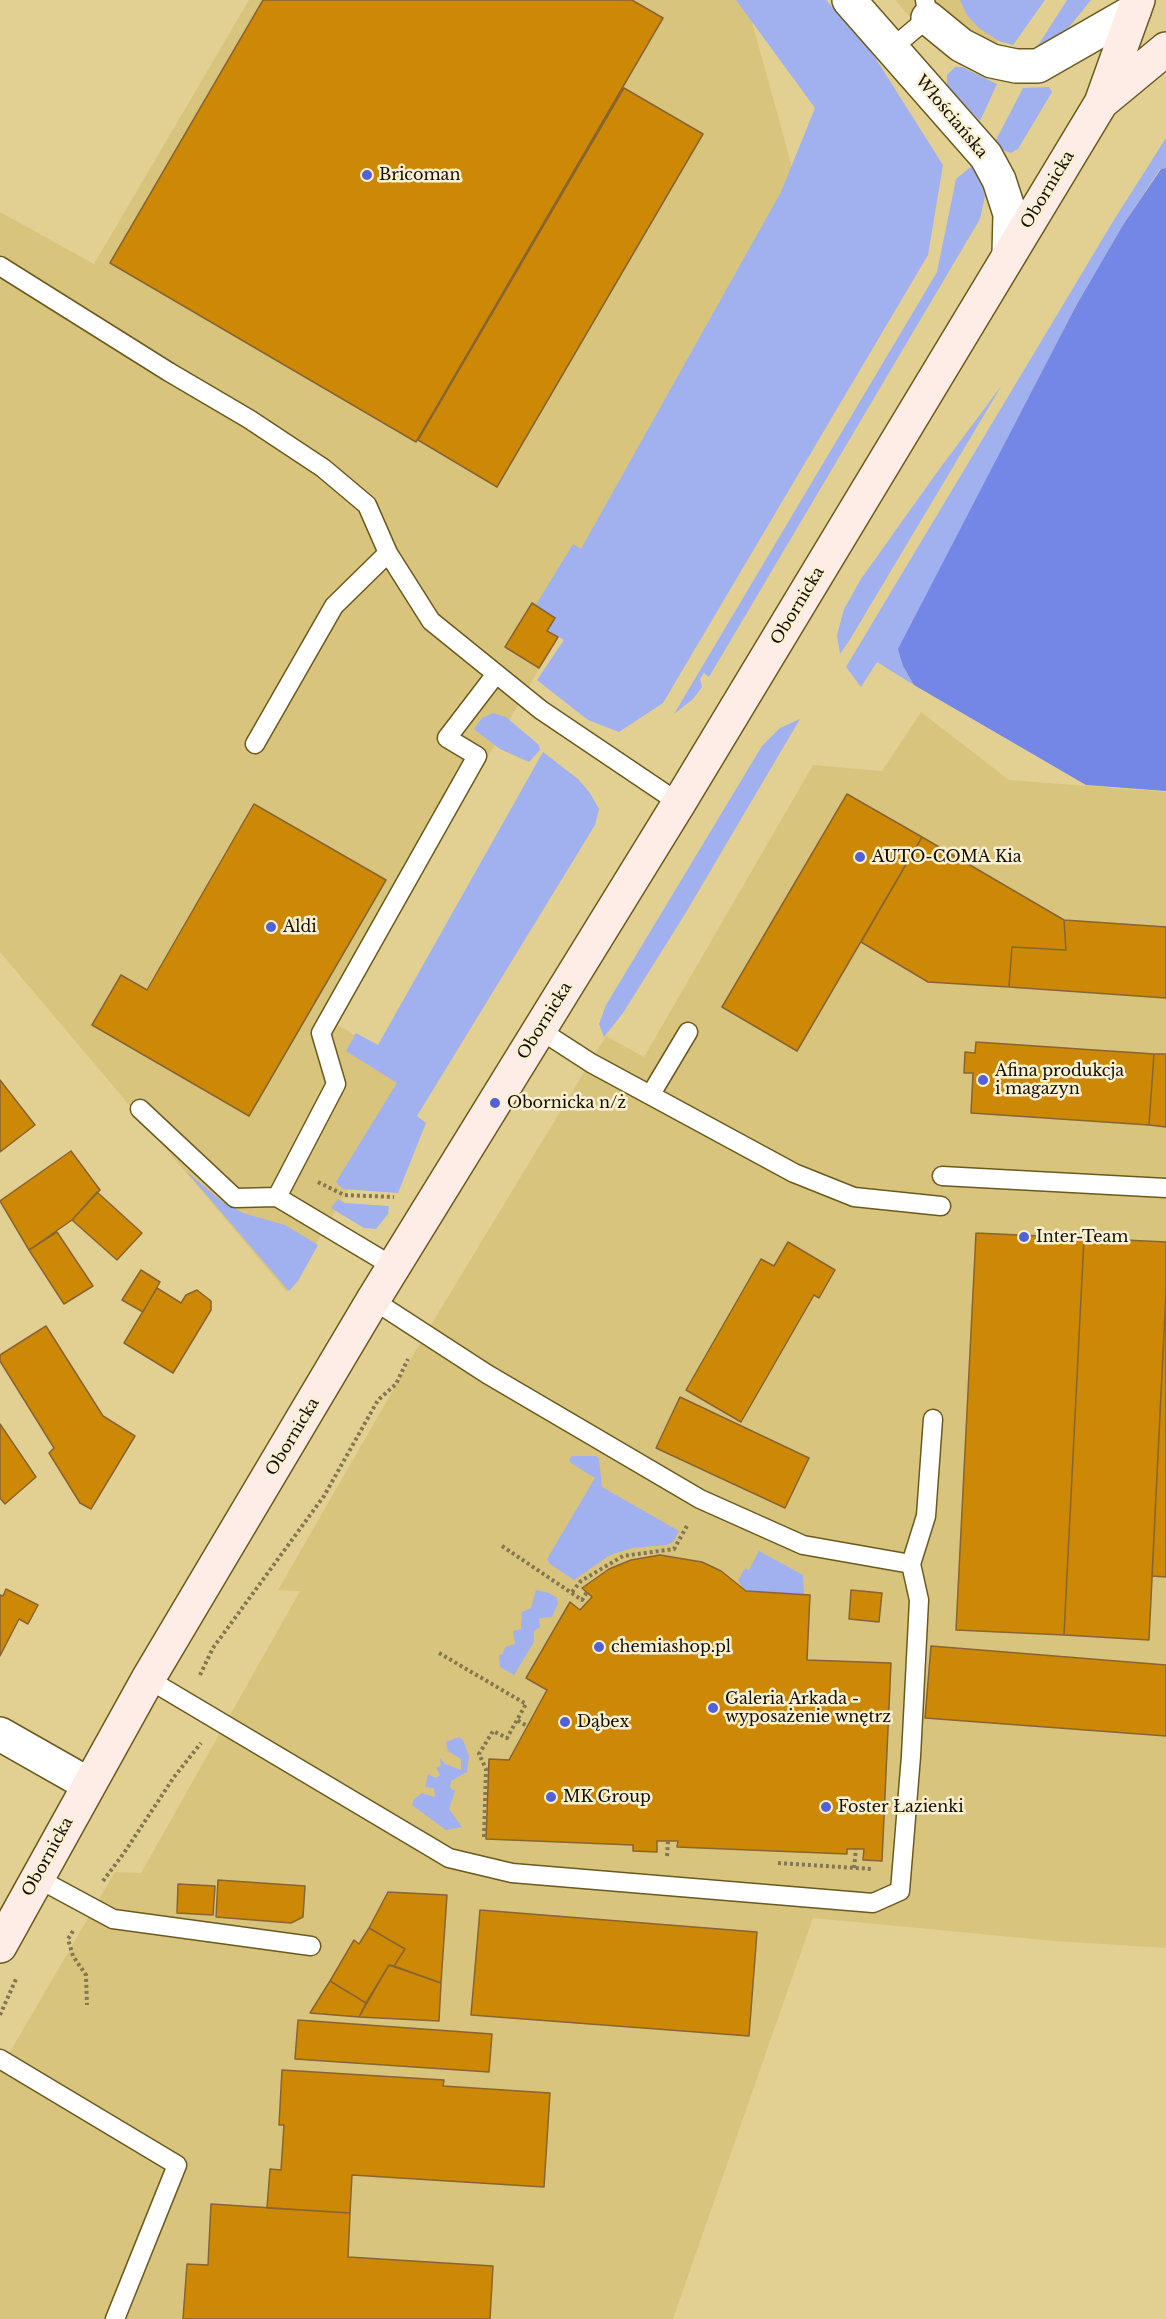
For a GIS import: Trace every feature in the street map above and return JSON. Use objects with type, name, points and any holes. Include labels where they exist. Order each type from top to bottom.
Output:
[{"type":"main road","name":"Obornicka","points":[[0,1946],[148,1679],[373,1300],[679,803],[1101,103],[1136,5]]},
{"type":"main road","name":"Obornicka","points":[[1101,103],[1166,49]]},
{"type":"street","name":"Włościańska","points":[[849,0],[975,142],[992,166],[1010,214],[1009,254]]},
{"type":"street","points":[[926,9],[961,45],[992,61],[1016,66],[1038,66],[1062,54],[1136,5]]},
{"type":"street","points":[[0,1734],[88,1784]]},
{"type":"lane","points":[[892,48],[926,9]]},
{"type":"lane","points":[[0,266],[249,419],[323,468],[367,505],[388,553],[431,621],[541,710],[679,803]]},
{"type":"lane","points":[[255,744],[334,606],[388,553]]},
{"type":"lane","points":[[277,1197],[336,1084],[321,1033],[477,756],[447,738],[496,674]]},
{"type":"lane","points":[[540,1030],[591,1063],[794,1173],[854,1197],[941,1206]]},
{"type":"lane","points":[[651,1094],[688,1032]]},
{"type":"lane","points":[[140,1109],[235,1198],[277,1197],[394,1267]]},
{"type":"lane","points":[[942,1176],[1166,1188]]},
{"type":"lane","points":[[373,1300],[487,1374],[700,1499],[803,1545],[911,1564]]},
{"type":"lane","points":[[148,1679],[450,1858],[512,1873],[873,1903],[900,1891],[911,1756],[919,1600],[911,1564],[926,1516],[933,1419]]},
{"type":"lane","points":[[37,1878],[112,1919],[311,1946]]},
{"type":"lane","points":[[0,2059],[177,2165],[115,2319]]},
{"type":"path","points":[[291,1169],[344,1195],[401,1197]]},
{"type":"path","points":[[87,2005],[86,1975],[74,1956],[68,1939],[174,1777],[207,1736],[207,1714],[199,1678],[213,1648],[324,1496],[378,1400],[396,1384],[408,1359]]},
{"type":"path","points":[[572,1592],[580,1581],[622,1556],[674,1549],[700,1499]]},
{"type":"path","points":[[502,1546],[582,1600],[587,1592]]},
{"type":"path","points":[[439,1653],[526,1704],[507,1738],[493,1731],[479,1754],[486,1768],[483,1846]]},
{"type":"path","points":[[517,1720],[527,1726]]},
{"type":"path","points":[[667,1856],[668,1841]]},
{"type":"path","points":[[854,1868],[856,1849]]},
{"type":"path","points":[[656,1856],[679,1857]]},
{"type":"path","points":[[772,1863],[877,1869]]},
{"type":"shaded area","points":[[249,0],[746,0],[805,214],[333,1022],[418,1073],[287,1292],[0,952],[0,212],[94,264]]},
{"type":"shaded area","points":[[736,0],[826,0],[871,51],[943,165],[928,255],[663,703],[619,732],[588,720],[537,680],[564,640],[528,618],[573,544],[581,549],[781,192],[815,108]]},
{"type":"shaded area","points":[[895,0],[1021,0],[996,44],[931,41]]},
{"type":"shaded area","points":[[960,0],[1045,0],[1013,45],[999,41],[979,28],[967,15]]},
{"type":"shaded area","points":[[1067,0],[1091,0],[1061,37],[1037,47]]},
{"type":"shaded area","points":[[955,67],[962,67],[997,84],[980,121],[947,86],[947,75]]},
{"type":"shaded area","points":[[1049,87],[1052,92],[1018,149],[1011,153],[1003,150],[996,140],[1023,88]]},
{"type":"shaded area","points":[[1166,138],[1166,168],[1160,169],[1123,225],[1077,304],[899,649],[903,666],[914,685],[877,662],[861,687],[846,667],[1112,223]]},
{"type":"shaded area","points":[[972,166],[979,176],[985,196],[980,219],[709,677],[704,673],[700,679],[702,687],[693,699],[674,714],[937,272],[956,179]]},
{"type":"shaded area","points":[[1166,168],[1166,791],[1086,785],[914,685],[903,666],[898,649],[1077,304],[1123,225],[1161,169]]},
{"type":"shaded area","points":[[1002,385],[840,654],[837,635],[844,609],[861,579]]},
{"type":"shaded area","points":[[921,712],[1009,780],[1166,792],[1166,1948],[1054,1941],[813,1918],[673,2319],[0,2319],[0,2069],[115,1872],[141,1873],[300,1591],[278,1590],[423,1338],[606,1036],[644,1057],[813,765],[882,771]]},
{"type":"shaded area","points":[[493,713],[506,717],[539,745],[540,750],[529,762],[500,749],[474,729],[482,718]]},
{"type":"shaded area","points":[[800,719],[685,914],[623,1013],[604,1037],[599,1024],[606,1005],[762,746],[780,728]]},
{"type":"shaded area","points":[[543,752],[578,779],[590,793],[599,809],[595,825],[417,1116],[426,1123],[398,1193],[343,1189],[336,1182],[397,1083],[346,1051],[356,1033],[378,1045]]},
{"type":"shaded area","points":[[186,1171],[224,1203],[243,1213],[285,1225],[318,1245],[298,1281],[289,1291]]},
{"type":"shaded area","points":[[338,1199],[345,1203],[389,1206],[388,1214],[376,1229],[364,1228],[331,1208]]},
{"type":"shaded area","points":[[572,1456],[596,1456],[599,1459],[602,1487],[679,1531],[673,1542],[667,1545],[632,1548],[610,1555],[574,1580],[550,1564],[547,1559],[595,1478],[571,1463],[569,1460]]},
{"type":"shaded area","points":[[759,1551],[803,1575],[804,1594],[746,1591],[738,1581],[745,1568],[749,1570]]},
{"type":"shaded area","points":[[536,1590],[549,1593],[557,1598],[558,1603],[552,1617],[539,1618],[540,1627],[534,1631],[534,1642],[514,1675],[500,1667],[499,1655],[503,1654],[505,1647],[515,1644],[513,1631],[521,1629],[522,1612],[531,1608]]},
{"type":"shaded area","points":[[459,1737],[463,1740],[469,1756],[467,1772],[451,1781],[450,1788],[455,1791],[449,1809],[462,1827],[446,1830],[412,1805],[414,1799],[422,1793],[435,1797],[434,1788],[425,1787],[428,1774],[436,1778],[440,1775],[436,1767],[441,1766],[440,1758],[445,1764],[461,1770],[461,1759],[448,1751],[446,1742]]},
{"type":"building","name":"Bricoman","points":[[263,0],[632,0],[663,18],[416,442],[110,263]]},
{"type":"building","points":[[624,88],[703,134],[497,487],[418,440]]},
{"type":"building","points":[[532,603],[555,618],[547,631],[558,637],[539,668],[505,647]]},
{"type":"building","points":[[847,794],[922,837],[797,1051],[722,1007]]},
{"type":"building","name":"Aldi","points":[[254,804],[386,880],[249,1116],[92,1025],[121,975],[147,990]]},
{"type":"building","points":[[922,837],[1064,920],[1066,950],[1012,947],[1009,987],[928,982],[861,942]]},
{"type":"building","points":[[1064,920],[1166,927],[1166,998],[1009,987],[1012,947],[1066,950]]},
{"type":"building","points":[[976,1042],[1154,1054],[1149,1125],[971,1113],[973,1073],[964,1073],[965,1052],[975,1053]]},
{"type":"building","points":[[1154,1054],[1166,1054],[1166,1127],[1149,1125]]},
{"type":"building","points":[[0,1080],[35,1125],[0,1152]]},
{"type":"building","points":[[71,1151],[100,1190],[72,1220],[29,1250],[0,1201]]},
{"type":"building","points":[[97,1192],[142,1233],[117,1260],[72,1220]]},
{"type":"building","points":[[57,1232],[93,1286],[64,1304],[29,1250]]},
{"type":"building","points":[[976,1233],[1084,1238],[1064,1635],[956,1630]]},
{"type":"building","points":[[1084,1238],[1166,1242],[1166,1292],[1149,1640],[1064,1635]]},
{"type":"building","points":[[788,1242],[835,1270],[819,1298],[814,1295],[741,1422],[686,1390],[761,1259],[774,1266]]},
{"type":"building","points":[[141,1270],[160,1282],[143,1312],[122,1300]]},
{"type":"building","points":[[157,1288],[181,1303],[186,1295],[197,1290],[211,1301],[211,1310],[173,1373],[124,1343]]},
{"type":"building","points":[[1166,1292],[1166,1577],[1152,1576]]},
{"type":"building","points":[[46,1326],[103,1416],[135,1436],[91,1509],[80,1503],[49,1453],[54,1448],[0,1361],[0,1355]]},
{"type":"building","points":[[680,1397],[809,1458],[785,1508],[656,1448]]},
{"type":"building","points":[[0,1424],[36,1477],[5,1504],[0,1498]]},
{"type":"building","name":"Galeria Arkada - wyposażenie wnętrz","points":[[660,1555],[702,1562],[721,1571],[746,1591],[810,1595],[807,1660],[891,1663],[882,1861],[863,1860],[864,1849],[847,1849],[847,1854],[677,1847],[678,1841],[657,1841],[657,1852],[633,1851],[633,1845],[486,1839],[489,1759],[509,1760],[547,1690],[526,1678],[570,1602],[580,1610],[592,1597],[582,1588],[609,1569],[631,1560]]},
{"type":"building","points":[[6,1589],[38,1605],[28,1624],[19,1619],[0,1656],[0,1595],[3,1596]]},
{"type":"building","points":[[851,1590],[882,1593],[879,1622],[849,1619]]},
{"type":"building","points":[[931,1646],[1166,1665],[1166,1736],[925,1718]]},
{"type":"building","points":[[218,1880],[305,1886],[303,1917],[291,1923],[216,1917]]},
{"type":"building","points":[[178,1884],[215,1886],[213,1915],[177,1913]]},
{"type":"building","points":[[388,1892],[447,1895],[441,1983],[394,1966],[405,1949],[369,1928]]},
{"type":"building","points":[[480,1910],[757,1932],[749,2036],[471,2015]]},
{"type":"building","points":[[369,1928],[405,1949],[394,1966],[389,1965],[366,2003],[330,1981],[354,1940],[359,1944]]},
{"type":"building","points":[[389,1965],[441,1983],[439,2021],[359,2017]]},
{"type":"building","points":[[330,1981],[366,2003],[359,2017],[310,2013]]},
{"type":"building","points":[[298,2020],[492,2034],[489,2072],[295,2059]]},
{"type":"building","points":[[282,2070],[444,2080],[443,2086],[550,2093],[544,2187],[352,2175],[350,2213],[267,2208],[270,2169],[281,2170],[284,2125],[279,2125]]},
{"type":"building","points":[[211,2204],[350,2213],[348,2257],[493,2266],[490,2319],[183,2319],[187,2264],[208,2265]]},
{"type":"place","name":"Bricoman","points":[[367,175]]},
{"type":"place","name":"AUTO-COMA Kia","points":[[860,857]]},
{"type":"place","name":"Aldi","points":[[271,927]]},
{"type":"place","name":"Afina produkcja i magazyn","points":[[983,1080]]},
{"type":"place","name":"Obornicka n/ż","points":[[495,1103]]},
{"type":"place","name":"Inter-Team","points":[[1024,1237]]},
{"type":"place","name":"chemiashop.pl","points":[[599,1647]]},
{"type":"place","name":"Galeria Arkada - wyposażenie wnętrz","points":[[713,1708]]},
{"type":"place","name":"Dąbex","points":[[565,1722]]},
{"type":"place","name":"MK Group","points":[[551,1797]]},
{"type":"place","name":"Foster Łazienki","points":[[826,1807]]}]
